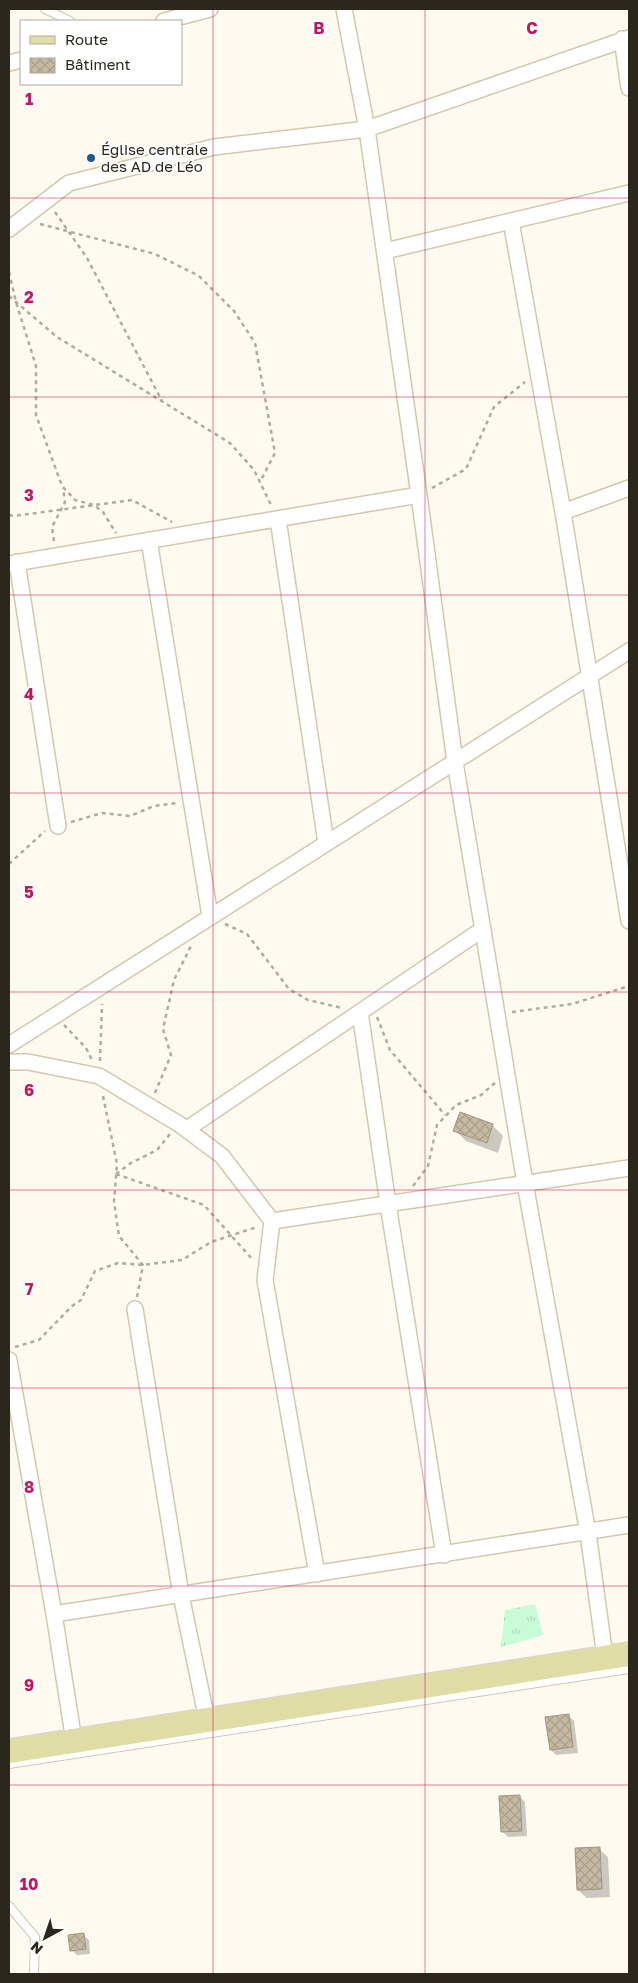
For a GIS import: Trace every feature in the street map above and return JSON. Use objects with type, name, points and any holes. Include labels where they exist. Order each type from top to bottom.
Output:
[{"type":"main road","points":[[9,1751],[629,1654]]},
{"type":"street","points":[[167,20],[189,12],[210,9]]},
{"type":"street","points":[[344,9],[367,128],[420,496],[455,762],[525,1183],[588,1533],[606,1658]]},
{"type":"street","points":[[10,228],[69,183],[214,147],[367,128],[626,38],[629,88]]},
{"type":"street","points":[[385,251],[629,193]]},
{"type":"street","points":[[512,221],[563,512],[588,677],[629,921]]},
{"type":"street","points":[[563,512],[629,488]]},
{"type":"street","points":[[58,826],[13,563],[420,496]]},
{"type":"street","points":[[278,519],[326,843]]},
{"type":"street","points":[[149,540],[210,916]]},
{"type":"street","points":[[9,1045],[629,651]]},
{"type":"street","points":[[183,1126],[366,1008],[483,929]]},
{"type":"street","points":[[366,1008],[444,1555]]},
{"type":"street","points":[[9,1062],[28,1062],[99,1076],[183,1126],[222,1156],[272,1222],[265,1280],[317,1574]]},
{"type":"street","points":[[272,1222],[629,1168]]},
{"type":"street","points":[[135,1309],[182,1594],[207,1720]]},
{"type":"street","points":[[9,1360],[54,1614],[74,1741]]},
{"type":"street","points":[[54,1614],[588,1533],[629,1525]]},
{"type":"lane","points":[[45,9],[57,12],[69,20]]},
{"type":"lane","points":[[9,1764],[629,1669]]},
{"type":"lane","points":[[9,1906],[35,1937],[34,1974]]},
{"type":"path","points":[[47,200],[87,258],[163,402]]},
{"type":"path","points":[[10,228],[44,224],[155,254],[199,276],[234,311],[255,343],[275,453],[260,482]]},
{"type":"path","points":[[9,272],[16,302],[36,366],[36,415],[62,486],[65,502],[63,510],[52,527],[55,556]]},
{"type":"path","points":[[9,296],[57,337],[230,442],[254,470],[278,519]]},
{"type":"path","points":[[420,496],[466,469],[494,407],[538,372]]},
{"type":"path","points":[[62,486],[75,500],[94,505],[102,512],[124,544]]},
{"type":"path","points":[[9,515],[14,516],[132,500],[193,533]]},
{"type":"path","points":[[9,864],[49,828],[102,813],[130,816],[154,806],[191,802]]},
{"type":"path","points":[[210,916],[247,934],[289,989],[308,1000],[366,1008],[390,1050],[445,1116]]},
{"type":"path","points":[[149,1106],[171,1056],[163,1029],[174,980],[191,946]]},
{"type":"path","points":[[99,1076],[102,985]]},
{"type":"path","points":[[498,1014],[572,1004],[629,986]]},
{"type":"path","points":[[54,1016],[86,1048],[99,1076],[117,1164],[114,1202],[119,1236],[143,1265],[135,1309]]},
{"type":"path","points":[[395,1203],[428,1166],[437,1125],[456,1105],[480,1095],[507,1072]]},
{"type":"path","points":[[116,1174],[131,1163],[157,1150],[183,1126]]},
{"type":"path","points":[[116,1174],[204,1205],[257,1265],[265,1280]]},
{"type":"path","points":[[9,1349],[39,1340],[72,1306],[81,1300],[95,1271],[118,1263],[143,1265],[182,1260],[211,1242],[272,1222]]},
{"type":"green space","points":[[535,1604],[543,1635],[501,1647],[505,1610]]},
{"type":"building","points":[[460,1112],[493,1124],[487,1143],[453,1131]]},
{"type":"building","points":[[569,1714],[573,1747],[550,1750],[545,1717]]},
{"type":"building","points":[[520,1795],[522,1831],[501,1832],[499,1796]]},
{"type":"building","points":[[600,1847],[602,1889],[577,1890],[575,1848]]},
{"type":"building","points":[[84,1933],[86,1949],[70,1951],[68,1935]]},
{"type":"place","name":"Église centrale des AD de Léo","points":[[91,158]]}]
